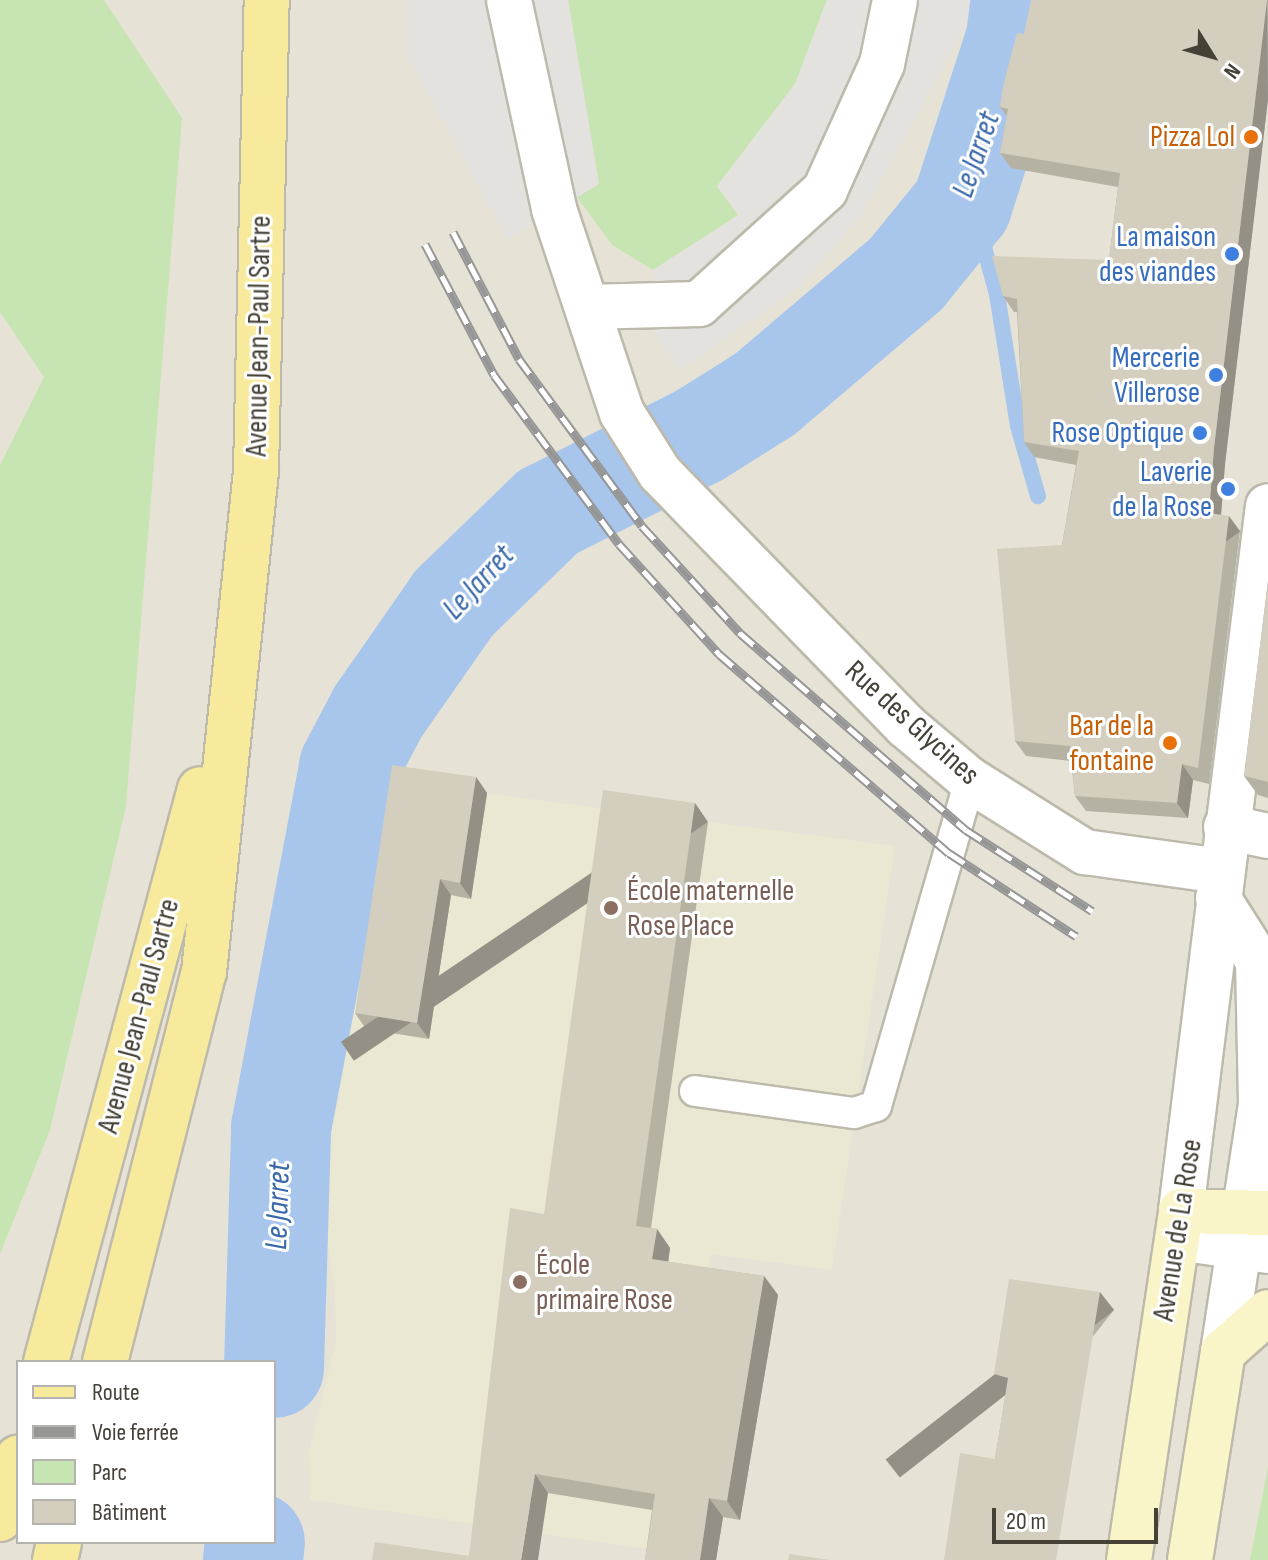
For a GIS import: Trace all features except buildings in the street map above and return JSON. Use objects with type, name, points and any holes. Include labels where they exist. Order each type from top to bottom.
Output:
[{"type":"main road","name":"Avenue Jean-Paul Sartre","points":[[106,1360],[204,972],[232,670],[256,471],[267,0]]},
{"type":"main road","name":"Avenue Jean-Paul Sartre","points":[[47,1360],[232,670]]},
{"type":"main road","points":[[0,1519],[16,1465]]},
{"type":"street","name":"Rue des Glycines","points":[[509,0],[554,209],[622,413],[660,473],[906,726],[970,780],[1085,852],[1219,885]]},
{"type":"street","points":[[587,307],[699,304],[825,190],[882,64],[895,0]]},
{"type":"street","name":"Avenue de La Rose","points":[[1129,1560],[1180,1224],[1219,885],[1247,831],[1268,506]]},
{"type":"street","name":"Avenue de La Rose","points":[[1190,1560],[1223,1352],[1254,1231],[1264,1109],[1263,957],[1219,885]]},
{"type":"street","points":[[1180,1224],[1254,1231]]},
{"type":"street","points":[[1223,1352],[1268,1312]]},
{"type":"lane","points":[[695,1091],[854,1113],[876,1106],[970,780]]},
{"type":"shaded area","points":[[0,0],[1268,0],[1268,1560],[0,1560]]},
{"type":"shaded area","points":[[405,0],[568,0],[599,184],[507,239],[405,52]]},
{"type":"shaded area","points":[[827,0],[972,0],[968,22],[862,214],[804,283],[680,371],[657,336],[653,270],[738,215],[717,186],[795,84]]},
{"type":"shaded area","points":[[367,778],[895,846],[832,1270],[711,1254],[667,1552],[310,1500],[309,1450],[336,1341],[335,1293],[309,1110],[322,969]]},
{"type":"green space","points":[[0,0],[104,0],[182,118],[126,806],[50,1130],[0,1254],[0,465],[44,377],[0,312]]},
{"type":"green space","points":[[568,0],[827,0],[795,84],[717,186],[739,215],[653,270],[612,245],[577,197],[599,184]]},
{"type":"green space","points":[[1268,1467],[1268,1560],[1250,1560]]},
{"type":"waterway","name":"Le Jarret","points":[[274,1360],[281,1128],[349,767],[378,712],[454,603],[548,512],[700,435],[765,394],[906,274],[962,205],[1016,38],[1021,0]]},
{"type":"waterway","points":[[968,189],[997,294],[1018,426],[1038,496]]},
{"type":"waterway","name":"Le Jarret","points":[[253,1560],[255,1544]]},
{"type":"railway","points":[[453,232],[519,359],[642,526],[740,633],[966,830],[1092,911]]},
{"type":"railway","points":[[425,244],[494,375],[619,544],[719,654],[949,853],[1076,936]]},
{"type":"place","name":"Pizza Lol","points":[[1251,137]]},
{"type":"place","name":"La maison des viandes","points":[[1232,254]]},
{"type":"place","name":"Mercerie Villerose","points":[[1216,375]]},
{"type":"place","name":"Rose Optique","points":[[1200,433]]},
{"type":"place","name":"Laverie de la Rose","points":[[1228,489]]},
{"type":"place","name":"Bar de la fontaine","points":[[1170,743]]},
{"type":"place","name":"École maternelle Rose Place","points":[[611,908]]},
{"type":"place","name":"École primaire Rose","points":[[520,1282]]}]
